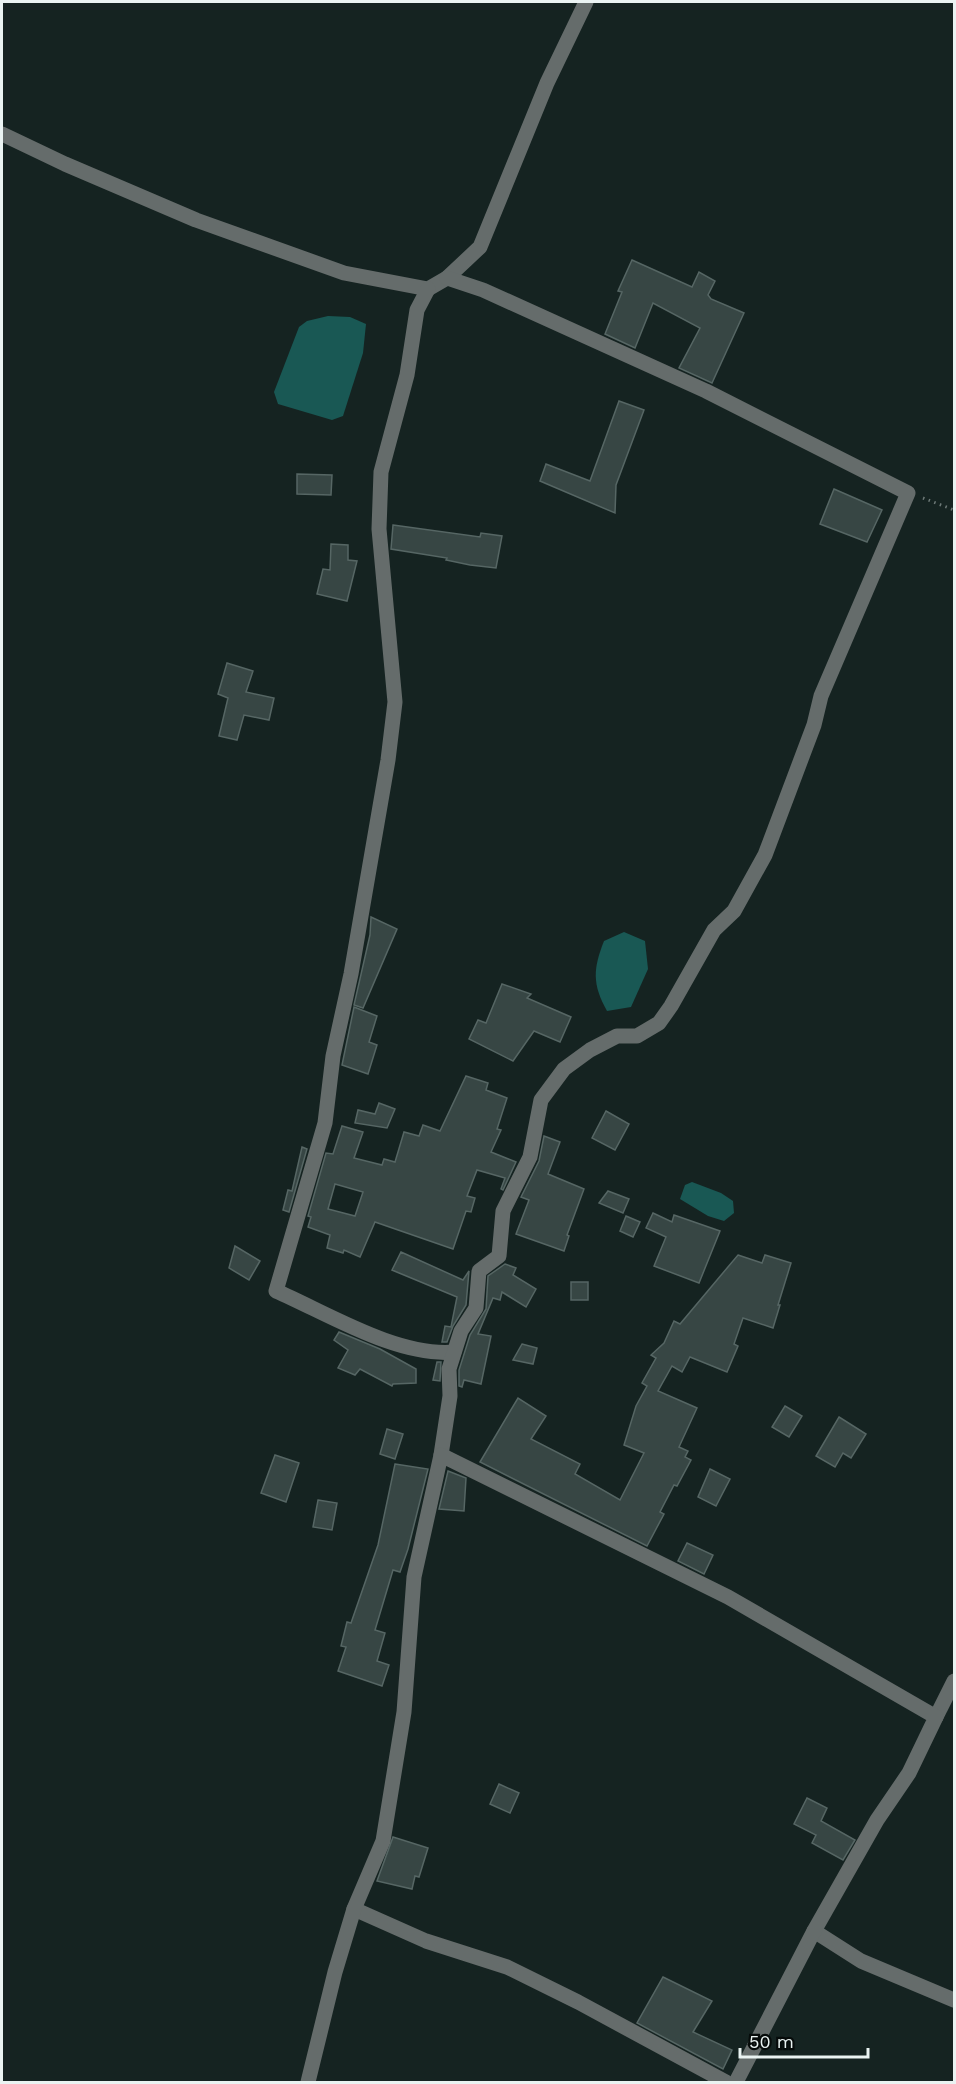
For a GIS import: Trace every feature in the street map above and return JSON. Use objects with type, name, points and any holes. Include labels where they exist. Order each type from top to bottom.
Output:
[{"type":"street","points":[[453,1352],[433,1352],[384,1340],[276,1291],[325,1123],[333,1056],[351,974],[388,760],[395,702],[379,528],[381,472],[407,375],[417,310],[428,289],[447,278],[480,247],[547,83],[586,2]]},
{"type":"street","points":[[2,134],[65,164],[196,220],[344,273],[428,289]]},
{"type":"street","points":[[308,2082],[335,1972],[354,1909],[383,1841],[404,1712],[414,1577],[441,1455],[450,1396],[449,1369],[453,1352],[461,1331],[476,1308],[479,1271],[499,1256],[503,1211],[530,1157],[541,1100],[564,1069],[590,1050],[617,1036],[637,1036],[659,1023],[714,930],[734,911],[765,855],[814,725],[821,696],[908,493],[706,391],[483,290],[447,278]]},
{"type":"street","points":[[441,1455],[728,1597],[936,1717]]},
{"type":"street","points":[[736,2082],[814,1931],[877,1820],[909,1773],[954,1682]]},
{"type":"street","points":[[354,1909],[426,1941],[507,1967],[578,2002],[726,2082]]},
{"type":"street","points":[[814,1931],[861,1962],[954,2000]]},
{"type":"path","points":[[908,493],[954,510]]},
{"type":"water","points":[[328,316],[350,317],[366,324],[363,353],[343,416],[332,420],[278,404],[274,392],[299,327],[307,321]]},
{"type":"water","points":[[624,932],[645,941],[648,969],[631,1007],[607,1011],[599,993],[596,968],[604,941]]},
{"type":"water","points":[[692,1182],[721,1193],[733,1201],[734,1213],[724,1221],[708,1216],[680,1199],[685,1185]]},
{"type":"building","points":[[632,260],[692,287],[699,272],[715,281],[708,295],[711,299],[744,313],[712,383],[679,368],[700,328],[653,303],[635,348],[605,334],[622,292],[618,291]]},
{"type":"building","points":[[619,401],[644,410],[616,485],[615,513],[540,481],[546,464],[590,481]]},
{"type":"building","points":[[297,474],[332,475],[331,495],[297,494]]},
{"type":"building","points":[[834,489],[882,510],[867,542],[820,524]]},
{"type":"building","points":[[393,525],[480,537],[481,533],[502,536],[496,568],[391,549]]},
{"type":"building","points":[[331,544],[348,545],[348,560],[357,561],[347,601],[317,594],[323,569],[330,570]]},
{"type":"building","points":[[227,663],[253,671],[246,692],[274,698],[269,720],[244,715],[237,740],[219,736],[228,698],[218,694]]},
{"type":"building","points":[[371,917],[397,929],[363,1008],[354,1005],[370,935]]},
{"type":"building","points":[[502,984],[531,994],[527,998],[571,1017],[560,1042],[534,1031],[513,1061],[469,1039],[478,1020],[486,1023]]},
{"type":"building","points":[[354,1007],[377,1016],[369,1042],[377,1045],[368,1074],[342,1065]]},
{"type":"building","points":[[466,1076],[488,1083],[486,1090],[507,1098],[497,1129],[501,1130],[491,1152],[516,1162],[503,1190],[501,1189],[505,1178],[477,1170],[467,1196],[475,1198],[471,1212],[466,1211],[453,1249],[375,1222],[360,1257],[344,1250],[343,1253],[327,1248],[330,1235],[308,1227],[311,1217],[308,1216],[326,1153],[333,1154],[342,1126],[363,1132],[354,1158],[382,1165],[384,1159],[395,1162],[404,1132],[419,1136],[423,1125],[440,1131]],"holes":[[[335,1184],[363,1192],[355,1216],[328,1209]]]},
{"type":"building","points":[[379,1103],[395,1109],[387,1128],[355,1123],[358,1110],[375,1114]]},
{"type":"building","points":[[606,1111],[629,1124],[615,1150],[592,1138]]},
{"type":"building","points":[[544,1136],[560,1142],[548,1174],[584,1189],[567,1235],[569,1236],[564,1251],[516,1234],[529,1200],[521,1197],[539,1161]]},
{"type":"building","points":[[302,1147],[307,1149],[289,1212],[283,1210],[288,1190],[292,1191]]},
{"type":"building","points":[[608,1191],[629,1199],[623,1213],[599,1203]]},
{"type":"building","points":[[653,1213],[672,1222],[674,1215],[720,1231],[699,1283],[654,1266],[666,1237],[646,1228]]},
{"type":"building","points":[[626,1216],[640,1222],[633,1237],[620,1231]]},
{"type":"building","points":[[235,1246],[260,1261],[249,1280],[229,1268]]},
{"type":"building","points":[[401,1252],[463,1280],[469,1271],[466,1305],[453,1326],[447,1342],[442,1342],[445,1326],[451,1327],[457,1297],[392,1270]]},
{"type":"building","points":[[738,1255],[762,1263],[765,1255],[791,1263],[773,1328],[743,1318],[734,1344],[738,1346],[727,1372],[690,1357],[682,1372],[672,1366],[658,1391],[697,1408],[679,1447],[688,1451],[685,1457],[691,1460],[677,1486],[674,1485],[660,1512],[664,1514],[647,1546],[480,1462],[518,1398],[546,1416],[531,1439],[580,1464],[575,1474],[620,1500],[644,1453],[624,1445],[636,1406],[647,1386],[642,1383],[656,1358],[651,1355],[664,1343],[674,1321],[680,1324]]},
{"type":"building","points":[[505,1264],[516,1268],[513,1275],[536,1289],[526,1307],[502,1292],[500,1300],[493,1298],[478,1334],[491,1336],[481,1384],[464,1380],[462,1387],[459,1386],[459,1370],[470,1335],[486,1309],[488,1276]]},
{"type":"building","points":[[571,1282],[588,1282],[588,1300],[571,1300]]},
{"type":"building","points":[[339,1332],[380,1349],[416,1369],[416,1383],[393,1384],[392,1386],[360,1369],[355,1375],[338,1368],[348,1350],[334,1340]]},
{"type":"building","points":[[522,1344],[537,1348],[533,1364],[513,1360]]},
{"type":"building","points":[[437,1362],[441,1362],[440,1381],[433,1380]]},
{"type":"building","points":[[785,1406],[802,1416],[789,1437],[772,1427]]},
{"type":"building","points":[[839,1417],[866,1434],[851,1458],[843,1453],[835,1467],[816,1456]]},
{"type":"building","points":[[387,1429],[403,1434],[395,1459],[380,1454]]},
{"type":"building","points":[[275,1455],[299,1463],[286,1502],[261,1493]]},
{"type":"building","points":[[395,1464],[428,1469],[408,1549],[400,1572],[393,1570],[375,1630],[385,1633],[377,1661],[389,1665],[382,1686],[338,1671],[346,1647],[341,1646],[347,1622],[351,1623],[378,1545]]},
{"type":"building","points":[[710,1469],[730,1479],[716,1506],[698,1497]]},
{"type":"building","points":[[448,1471],[466,1478],[464,1511],[439,1509]]},
{"type":"building","points":[[318,1500],[337,1503],[332,1530],[313,1527]]},
{"type":"building","points":[[687,1543],[713,1555],[704,1574],[678,1561]]},
{"type":"building","points":[[499,1784],[519,1793],[510,1813],[490,1804]]},
{"type":"building","points":[[807,1798],[827,1808],[821,1821],[855,1840],[843,1860],[812,1843],[816,1835],[794,1824]]},
{"type":"building","points":[[393,1837],[428,1848],[419,1877],[415,1876],[412,1889],[377,1881]]},
{"type":"building","points":[[663,1977],[712,2001],[693,2032],[732,2050],[723,2069],[637,2023]]}]
